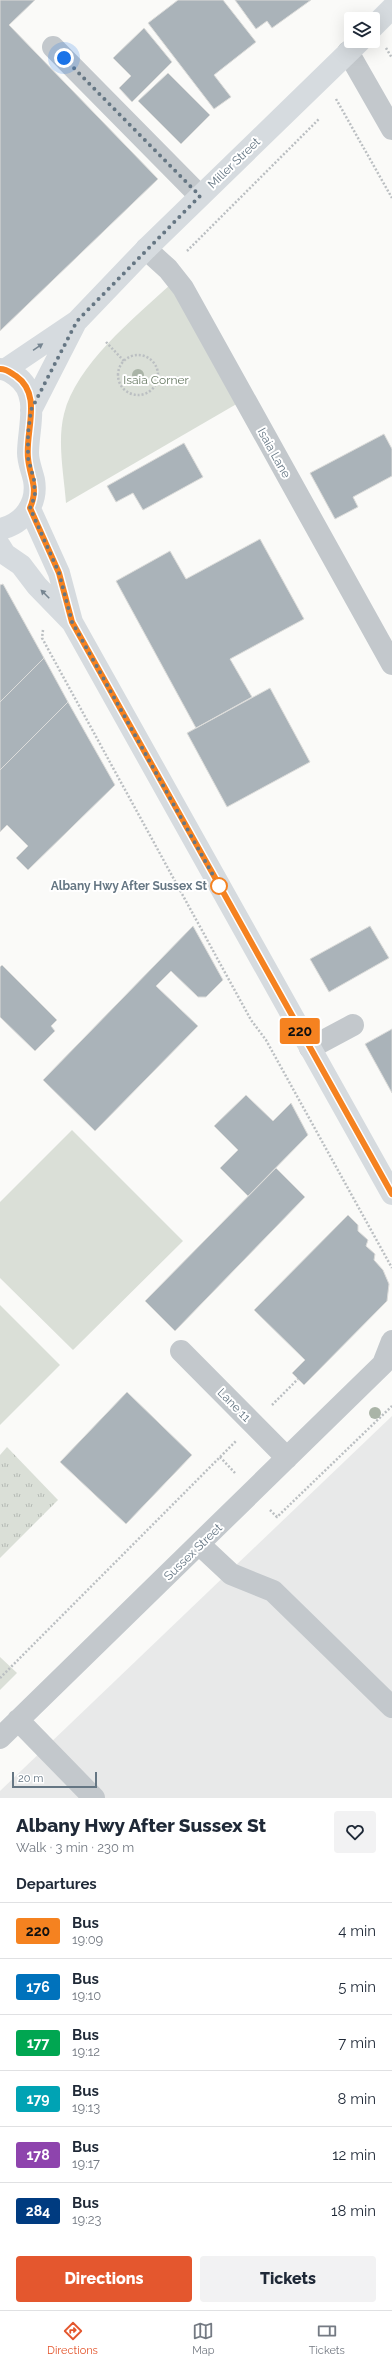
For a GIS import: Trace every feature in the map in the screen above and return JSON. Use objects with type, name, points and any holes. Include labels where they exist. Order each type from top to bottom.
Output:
[{"type":"main road","points":[[380,20],[392,8]]},
{"type":"main road","name":"Miller Street","points":[[3,369],[77,321],[146,249],[353,48]]},
{"type":"main road","name":"Miller Street","points":[[31,410],[77,321]]},
{"type":"main road","points":[[0,529],[8,527],[20,520],[30,508],[35,496],[34,480],[28,458],[28,434],[31,410],[30,393],[23,381],[3,369]]},
{"type":"main road","points":[[30,508],[59,573],[72,622],[392,1194]]},
{"type":"main road","points":[[0,546],[5,554],[21,565],[37,586],[72,622]]},
{"type":"street","points":[[53,47],[200,196]]},
{"type":"street","points":[[354,48],[392,129]]},
{"type":"street","name":"Isaia Lane","points":[[146,249],[168,269],[183,288],[392,664]]},
{"type":"street","points":[[310,1048],[353,1025]]},
{"type":"street","name":"Sussex Street","points":[[0,1738],[388,1363],[392,1341]]},
{"type":"street","name":"Lane 11","points":[[181,1351],[288,1458]]},
{"type":"street","points":[[200,1545],[231,1574],[273,1591],[392,1707]]},
{"type":"street","points":[[18,1720],[94,1798]]},
{"type":"path","points":[[386,48],[392,58]]},
{"type":"path","points":[[336,99],[392,198]]},
{"type":"path","points":[[106,342],[124,361]]},
{"type":"path","points":[[139,355],[151,360],[158,371],[156,384],[152,389],[140,395],[128,392],[119,382],[118,375],[119,369],[124,361],[139,355]]},
{"type":"path","points":[[45,623],[42,638],[251,1020],[266,1040],[392,1268]]},
{"type":"path","points":[[0,1678],[298,1379]]},
{"type":"shaded area","points":[[392,1416],[392,1798],[0,1798],[0,1791]]},
{"type":"green space","name":"Isaia Corner","points":[[170,285],[240,402],[66,503],[61,436],[64,414],[71,396],[93,360],[124,327]]},
{"type":"green space","points":[[72,1130],[183,1241],[73,1350],[0,1278],[0,1202]]},
{"type":"green space","points":[[0,1305],[60,1365],[0,1425]]},
{"type":"green space","points":[[7,1447],[58,1500],[0,1558],[0,1455]]},
{"type":"green space","points":[[0,1657],[17,1673],[0,1690]]},
{"type":"building","points":[[0,0],[35,0],[9,25],[158,179],[0,331]]},
{"type":"building","points":[[178,0],[223,0],[256,42],[214,75],[231,97],[214,109],[148,23]]},
{"type":"building","points":[[235,0],[311,0],[272,28],[267,21],[256,29]]},
{"type":"building","points":[[144,28],[172,62],[132,102],[119,88],[131,76],[113,58]]},
{"type":"building","points":[[168,73],[210,115],[181,144],[138,101]]},
{"type":"building","points":[[384,434],[392,449],[392,476],[353,497],[358,507],[335,519],[310,473]]},
{"type":"building","points":[[184,443],[203,477],[143,510],[133,493],[116,502],[107,486]]},
{"type":"building","points":[[260,539],[304,619],[230,659],[252,697],[196,728],[116,581],[170,551],[186,579]]},
{"type":"building","points":[[3,584],[44,658],[0,702],[0,585]]},
{"type":"building","points":[[44,658],[68,702],[0,770],[0,702]]},
{"type":"building","points":[[270,688],[310,762],[227,807],[187,733]]},
{"type":"building","points":[[68,702],[115,785],[28,870],[16,858],[28,846],[7,825],[0,832],[0,770]]},
{"type":"building","points":[[193,926],[223,980],[206,997],[198,997],[171,971],[156,986],[198,1026],[95,1131],[43,1080]]},
{"type":"building","points":[[370,926],[389,958],[329,992],[310,959]]},
{"type":"building","points":[[2,965],[57,1020],[51,1026],[55,1031],[35,1051],[0,1017],[0,967]]},
{"type":"building","points":[[392,1029],[392,1093],[365,1044]]},
{"type":"building","points":[[246,1095],[273,1121],[291,1103],[308,1135],[248,1196],[220,1168],[238,1150],[214,1126]]},
{"type":"building","points":[[276,1168],[305,1197],[175,1331],[145,1301]]},
{"type":"building","points":[[348,1215],[358,1225],[358,1231],[368,1240],[366,1246],[375,1254],[374,1260],[383,1270],[389,1284],[387,1301],[304,1385],[292,1373],[305,1360],[254,1310]]},
{"type":"building","points":[[127,1392],[192,1455],[126,1524],[60,1462]]},
{"type":"bus line","name":"220","points":[[0,369],[6,369],[23,381],[30,393],[31,410],[28,434],[28,458],[34,480],[35,496],[30,508],[59,573],[72,622],[392,1194]]},
{"type":"place","name":"Albany Hwy After Sussex St","points":[[219,886]]},
{"type":"route","points":[[64,58],[200,196],[146,249],[77,321],[31,410],[28,434],[28,458],[34,480],[35,496],[30,508],[59,573],[72,622],[219,886]]}]
